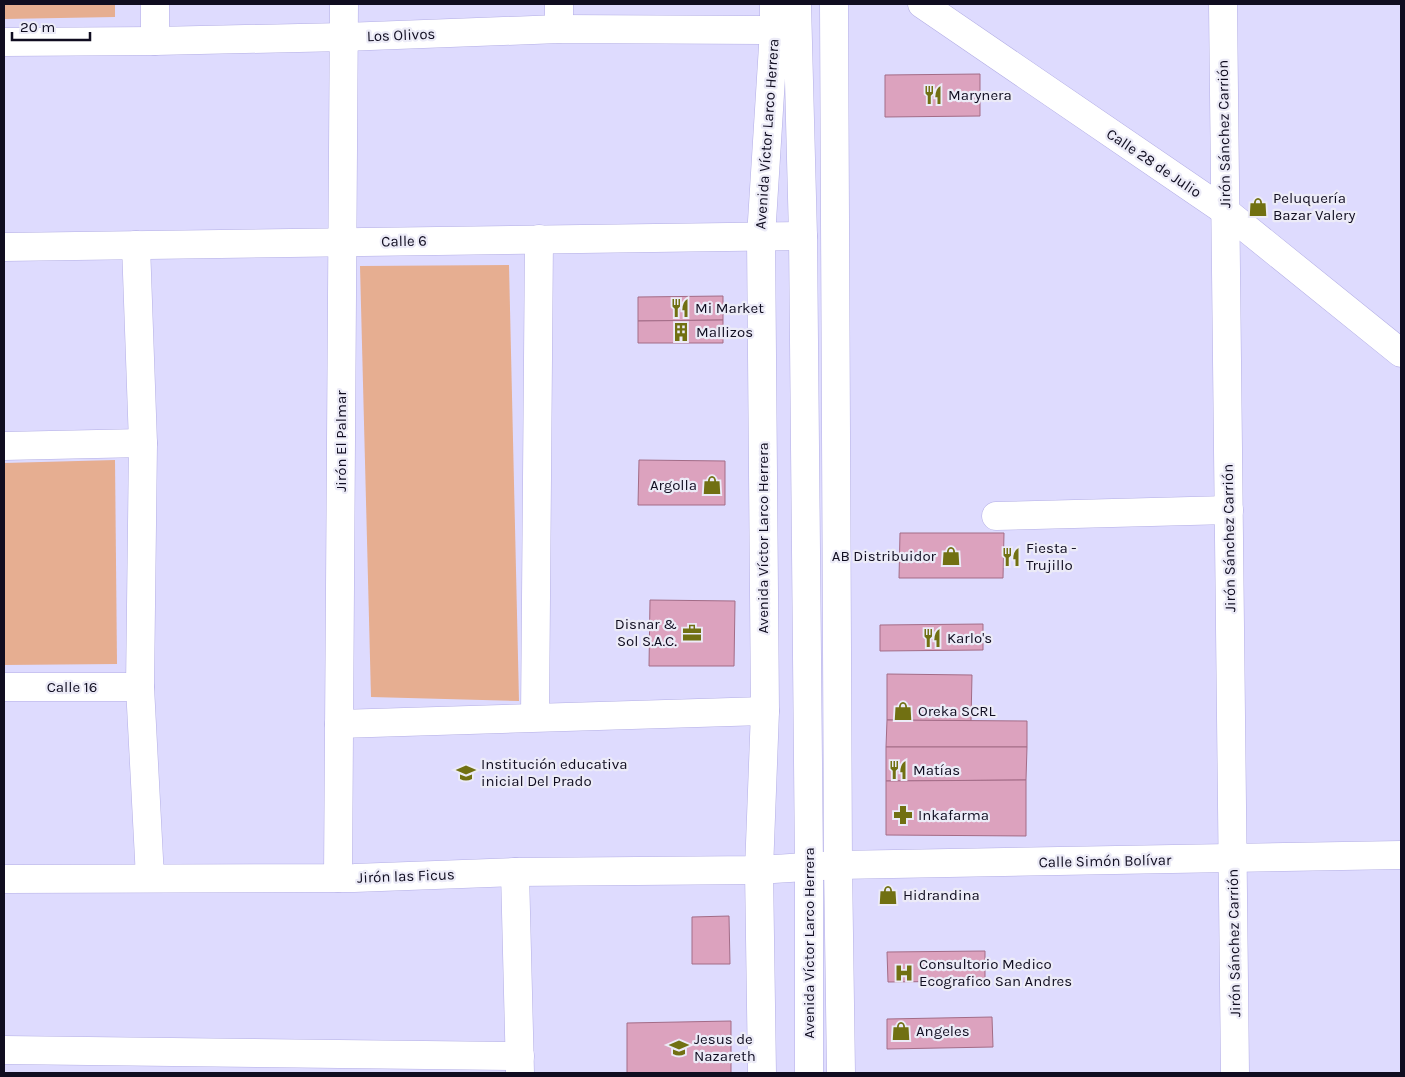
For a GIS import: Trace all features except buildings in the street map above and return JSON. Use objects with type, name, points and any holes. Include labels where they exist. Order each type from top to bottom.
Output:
[{"type":"street","points":[[155,4],[155,41]]},
{"type":"street","name":"Jirón El Palmar","points":[[338,878],[344,4]]},
{"type":"street","name":"Avenida Víctor Larco Herrera","points":[[834,4],[838,865],[841,1073]]},
{"type":"street","name":"Calle 28 de Julio","points":[[922,4],[1225,211],[1400,349]]},
{"type":"street","name":"Jirón Sánchez Carrión","points":[[1223,4],[1235,1073]]},
{"type":"street","name":"Los Olivos","points":[[4,42],[344,37],[559,16],[786,16]]},
{"type":"street","name":"Avenida Víctor Larco Herrera","points":[[786,16],[803,236],[809,1073]]},
{"type":"street","name":"Avenida Víctor Larco Herrera","points":[[762,1073],[759,870],[765,711],[761,237],[786,16]]},
{"type":"street","name":"Calle 6","points":[[4,247],[803,236]]},
{"type":"street","points":[[535,717],[539,239]]},
{"type":"street","points":[[136,245],[143,443],[140,687],[150,878]]},
{"type":"street","points":[[4,446],[143,443]]},
{"type":"street","points":[[996,516],[1229,510]]},
{"type":"street","name":"Calle 16","points":[[4,687],[140,687]]},
{"type":"street","points":[[339,724],[765,711]]},
{"type":"street","name":"Calle Simón Bolívar","points":[[809,866],[1401,855]]},
{"type":"street","name":"Jirón las Ficus","points":[[4,879],[338,878],[515,872],[759,870],[809,866]]},
{"type":"street","points":[[4,1050],[351,1064],[520,1065],[515,872]]},
{"type":"shaded area","points":[[4,4],[115,4],[115,17],[4,19]]},
{"type":"shaded area","points":[[509,265],[519,701],[371,697],[360,266]]},
{"type":"shaded area","points":[[115,460],[117,664],[4,665],[4,463]]},
{"type":"place","name":"Marynera","points":[[933,95]]},
{"type":"place","name":"Peluquería Bazar Valery","points":[[1258,207]]},
{"type":"place","name":"Mi Market","points":[[680,308]]},
{"type":"place","name":"Mallizos","points":[[681,332]]},
{"type":"place","name":"Argolla","points":[[712,485]]},
{"type":"place","name":"AB Distribuidor","points":[[951,556]]},
{"type":"place","name":"Fiesta - Trujillo","points":[[1011,557]]},
{"type":"place","name":"Disnar & Sol S.A.C.","points":[[692,633]]},
{"type":"place","name":"Karlo's","points":[[932,638]]},
{"type":"place","name":"Oreka SCRL","points":[[903,711]]},
{"type":"place","name":"Matías","points":[[898,770]]},
{"type":"place","name":"Institución educativa inicial Del Prado","points":[[466,773]]},
{"type":"place","name":"Inkafarma","points":[[903,815]]},
{"type":"place","name":"Hidrandina","points":[[888,895]]},
{"type":"place","name":"Consultorio Medico Ecografico San Andres","points":[[904,973]]},
{"type":"place","name":"Angeles","points":[[901,1031]]},
{"type":"place","name":"Jesus de Nazareth","points":[[679,1048]]}]
